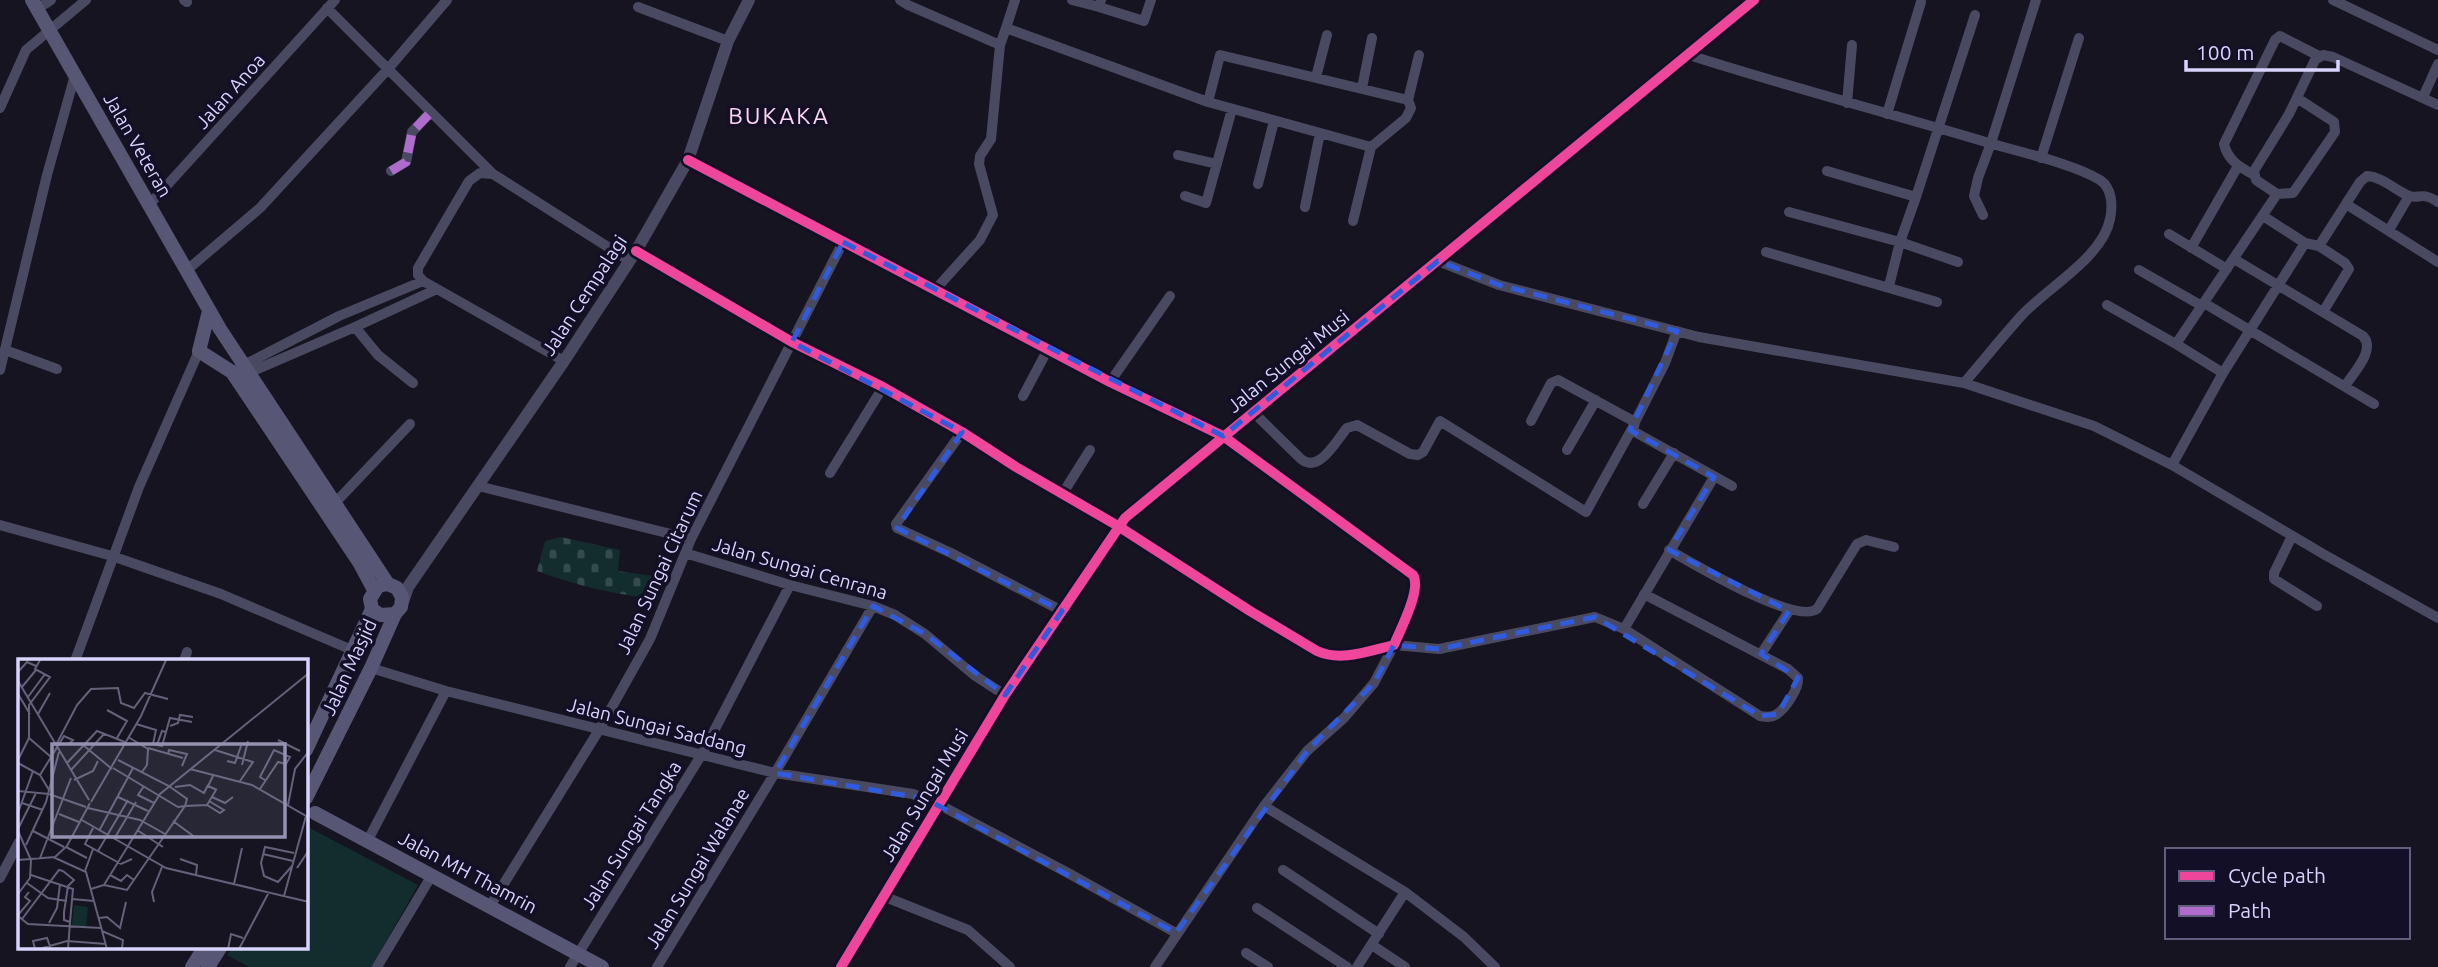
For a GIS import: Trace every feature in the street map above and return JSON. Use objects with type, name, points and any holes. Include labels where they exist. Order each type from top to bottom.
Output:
[{"type":"main road","name":"Jalan Veteran","points":[[41,16],[150,204],[240,372],[365,559],[394,594]]},
{"type":"main road","points":[[199,351],[209,311]]},
{"type":"main road","name":"Jalan Veteran","points":[[199,351],[240,372],[335,503],[365,559]]},
{"type":"main road","points":[[372,609],[380,615],[394,594]]},
{"type":"main road","name":"Jalan Masjid","points":[[308,746],[372,609],[370,599],[394,594],[371,668],[308,793]]},
{"type":"main road","points":[[308,793],[311,814]]},
{"type":"main road","name":"Jalan MH Thamrin","points":[[311,814],[368,840],[602,967]]},
{"type":"main road","points":[[192,967],[203,950]]},
{"type":"main road","points":[[208,967],[219,950]]},
{"type":"street","points":[[0,108],[41,16],[51,0]]},
{"type":"street","points":[[41,16],[86,0]]},
{"type":"street","name":"Jalan Anoa","points":[[150,204],[335,0]]},
{"type":"street","points":[[187,271],[260,208],[388,69],[447,0]]},
{"type":"street","name":"Jalan Cempalagi","points":[[394,594],[478,486],[633,256],[688,160],[728,41],[749,0]]},
{"type":"street","points":[[900,0],[1000,45]]},
{"type":"street","points":[[934,291],[980,240],[993,215],[979,164],[980,156],[991,139],[1000,45],[1015,0]]},
{"type":"street","points":[[1072,0],[1100,4],[1144,21],[1151,0]]},
{"type":"street","name":"Jalan Sungai Musi","points":[[841,967],[1005,695],[1125,518],[1754,0]]},
{"type":"street","points":[[1983,215],[1974,196],[1978,178],[2036,0]]},
{"type":"street","points":[[2333,0],[2438,50]]},
{"type":"street","points":[[1887,114],[1921,2]]},
{"type":"street","points":[[638,7],[728,41]]},
{"type":"street","points":[[327,8],[493,174],[633,256],[792,342],[883,387],[962,432],[1327,656],[1343,656],[1394,645],[1440,649],[1595,617],[1624,629],[1760,716],[1770,717],[1782,710],[1799,682],[1795,674],[1644,594]]},
{"type":"street","points":[[1889,286],[1900,242],[1975,15]]},
{"type":"street","points":[[1006,29],[1208,102],[1371,147]]},
{"type":"street","points":[[1316,77],[1327,35]]},
{"type":"street","points":[[2297,98],[2334,122],[2335,132],[2293,193],[2277,194],[2238,166],[2227,154],[2224,144],[2275,40],[2280,36],[2319,56],[2333,57],[2438,105]]},
{"type":"street","points":[[1362,88],[1372,38]]},
{"type":"street","points":[[2041,159],[2079,38]]},
{"type":"street","points":[[1847,103],[1852,46]]},
{"type":"street","points":[[1208,102],[1220,55],[1408,100]]},
{"type":"street","points":[[1353,221],[1371,147],[1406,118],[1411,108],[1408,100],[1419,55]]},
{"type":"street","points":[[1689,55],[1991,143],[2102,182],[2111,201],[2107,232],[2085,259],[2024,313],[1968,385]]},
{"type":"street","points":[[2254,175],[2257,164],[2319,56]]},
{"type":"street","points":[[2423,97],[2438,64]]},
{"type":"street","points":[[0,370],[47,175],[75,75]]},
{"type":"street","points":[[1185,196],[1206,203],[1232,109]]},
{"type":"street","points":[[391,171],[404,165],[412,132],[430,113]]},
{"type":"street","points":[[1258,184],[1274,121]]},
{"type":"street","points":[[1306,207],[1320,133]]},
{"type":"street","points":[[1178,155],[1217,164]]},
{"type":"street","points":[[688,160],[1110,382],[1223,436],[1413,575],[1416,580],[1416,587],[1394,645],[1374,683],[1344,718],[1307,751],[1264,806],[1155,967]]},
{"type":"street","points":[[2191,248],[2238,166]]},
{"type":"street","points":[[1827,171],[1916,197]]},
{"type":"street","points":[[493,174],[480,173],[469,181],[418,268],[418,275],[423,281],[564,361]]},
{"type":"street","points":[[2319,246],[2360,182],[2367,176],[2376,177],[2409,196],[2424,194],[2438,202]]},
{"type":"street","points":[[2176,344],[2277,194]]},
{"type":"street","points":[[2389,230],[2409,196]]},
{"type":"street","points":[[2346,204],[2438,262]]},
{"type":"street","points":[[1789,212],[1900,242],[1958,262]]},
{"type":"street","points":[[2263,216],[2305,243],[2319,246],[2345,263],[2348,269],[2323,312]]},
{"type":"street","points":[[2169,234],[2227,269]]},
{"type":"street","name":"Jalan Sungai Citarum","points":[[490,906],[599,730],[650,639],[691,539],[843,242]]},
{"type":"street","points":[[2172,465],[2223,373],[2305,243]]},
{"type":"street","points":[[1766,251],[1937,302]]},
{"type":"street","points":[[2234,259],[2367,341],[2368,349],[2346,386]]},
{"type":"street","points":[[1438,261],[1499,285],[1678,331],[1749,347],[1968,385],[2094,426],[2172,465],[2438,618]]},
{"type":"street","points":[[2139,270],[2203,304],[2374,404]]},
{"type":"street","points":[[240,372],[340,316],[423,281]]},
{"type":"street","points":[[240,372],[355,327],[437,289]]},
{"type":"street","points":[[1110,382],[1170,296]]},
{"type":"street","points":[[2107,305],[2223,373]]},
{"type":"street","points":[[355,327],[378,355],[413,383]]},
{"type":"street","points":[[1252,412],[1306,463],[1319,461],[1352,425],[1357,425],[1410,454],[1418,455],[1423,452],[1440,421],[1586,512],[1659,375],[1678,331]]},
{"type":"street","points":[[1023,396],[1048,349]]},
{"type":"street","points":[[5,350],[57,369]]},
{"type":"street","points":[[76,659],[139,487],[199,351]]},
{"type":"street","points":[[1531,421],[1554,380],[1560,380],[1634,424]]},
{"type":"street","points":[[830,473],[883,387]]},
{"type":"street","points":[[1567,450],[1596,400]]},
{"type":"street","points":[[335,503],[410,424]]},
{"type":"street","points":[[1634,424],[1635,433],[1732,486]]},
{"type":"street","points":[[962,432],[896,524],[897,528],[1062,611]]},
{"type":"street","points":[[1063,493],[1090,450]]},
{"type":"street","points":[[1643,504],[1674,453]]},
{"type":"street","points":[[1624,629],[1714,477]]},
{"type":"street","name":"Jalan Sungai Cenrana","points":[[478,486],[691,539]]},
{"type":"street","points":[[0,525],[112,556],[221,594],[352,650]]},
{"type":"street","points":[[2292,536],[2273,576],[2283,586],[2317,606]]},
{"type":"street","points":[[1669,551],[1789,611],[1810,613],[1817,609],[1857,544],[1866,540],[1894,547]]},
{"type":"street","name":"Jalan Sungai Cenrana","points":[[685,552],[790,585],[873,606],[895,615],[925,634],[974,676],[1005,695]]},
{"type":"street","name":"Jalan Sungai Tangka","points":[[570,967],[702,754],[790,585]]},
{"type":"street","name":"Jalan Sungai Walanae","points":[[657,967],[873,606]]},
{"type":"street","points":[[1761,654],[1789,611]]},
{"type":"street","name":"Jalan Sungai Saddang","points":[[371,668],[446,691],[775,773],[913,794],[938,804],[1176,933]]},
{"type":"street","points":[[368,840],[446,691]]},
{"type":"street","points":[[1264,806],[1405,892],[1464,937],[1495,967]]},
{"type":"street","points":[[0,878],[18,844]]},
{"type":"street","points":[[1283,870],[1379,934]]},
{"type":"street","points":[[377,967],[432,875]]},
{"type":"street","points":[[1357,967],[1405,892]]},
{"type":"street","points":[[883,896],[968,930],[1010,967]]},
{"type":"street","points":[[1257,908],[1346,967]]},
{"type":"street","points":[[1372,945],[1405,967]]},
{"type":"street","points":[[1246,953],[1268,967]]},
{"type":"highlighted area","points":[[843,242],[1223,436],[1438,261],[1499,285],[1677,331],[1630,430],[1714,477],[1669,550],[1789,611],[1761,654],[1798,678],[1778,714],[1760,716],[1595,617],[1439,649],[1394,645],[1374,683],[1307,751],[1176,933],[926,799],[775,773],[873,606],[925,634],[1005,695],[1062,611],[897,528],[962,432],[792,342]]},
{"type":"green space","points":[[561,537],[620,550],[618,571],[667,578],[658,600],[597,589],[537,571],[545,541]]},
{"type":"green space","points":[[308,827],[418,885],[372,967],[249,967],[227,955],[231,950],[308,950]]},
{"type":"marked path","points":[[391,171],[406,162],[412,132],[430,113]]},
{"type":"cycle path","points":[[841,967],[1005,695],[1125,518],[1754,0]]},
{"type":"cycle path","points":[[636,251],[792,342],[883,387],[962,432],[1317,651],[1345,656],[1394,645],[1413,599],[1413,575],[1223,436],[1110,382],[688,160]]},
{"type":"district","name":"BUKAKA","points":[[779,116]]}]
